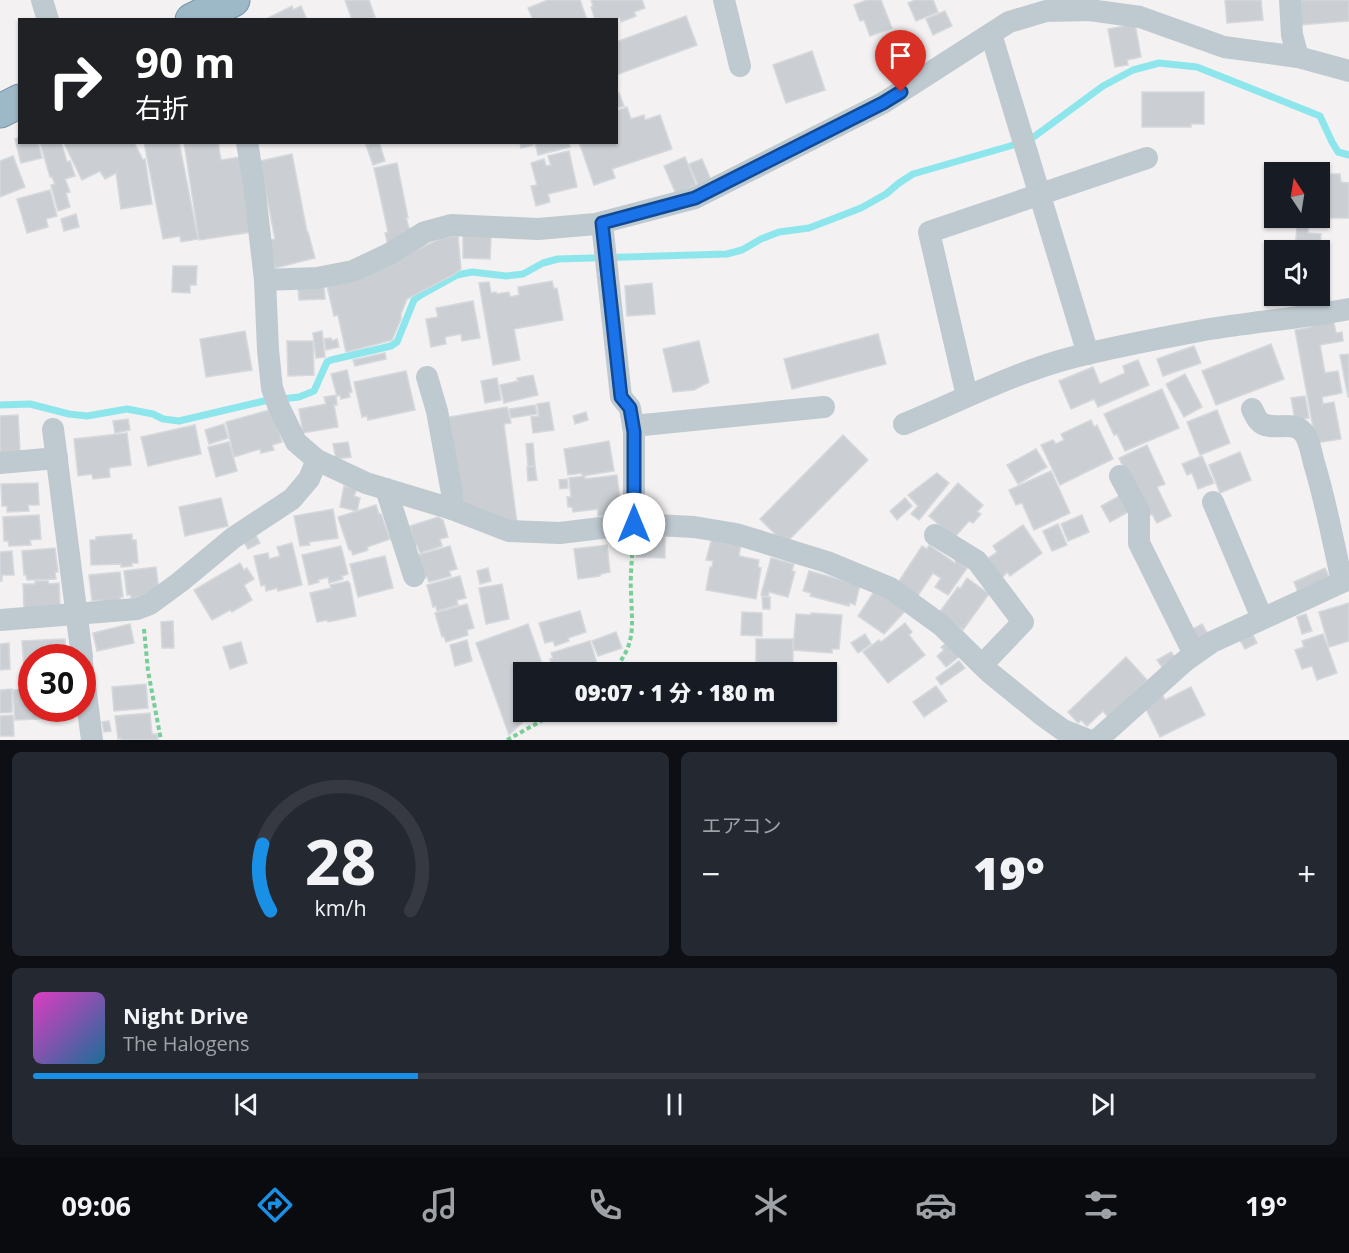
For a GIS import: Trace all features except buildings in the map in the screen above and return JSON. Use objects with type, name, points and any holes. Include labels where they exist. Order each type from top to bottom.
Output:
[{"type":"highway","points":[[0,111],[18,103]]},
{"type":"street","points":[[42,0],[47,18]]},
{"type":"street","points":[[724,0],[740,66]]},
{"type":"street","points":[[1290,0],[1292,35],[1298,57]]},
{"type":"street","points":[[266,280],[317,278],[353,271],[389,255],[425,232],[451,225],[538,229],[602,223],[695,198],[883,103],[1009,22],[1046,11],[1089,10],[1140,17],[1224,46],[1298,57],[1349,71]]},
{"type":"street","points":[[991,34],[1089,354]]},
{"type":"street","points":[[247,144],[266,280],[268,350],[272,388],[296,442],[317,460],[366,483],[452,509],[509,531],[560,533],[634,524],[694,527],[736,534],[827,562],[890,588],[941,626],[982,665],[1042,715],[1063,730],[1088,740]]},
{"type":"street","points":[[967,396],[929,232],[1147,158]]},
{"type":"street","points":[[602,223],[621,397],[630,408],[633,426],[634,524]]},
{"type":"street","points":[[904,424],[1044,365],[1206,330],[1349,309]]},
{"type":"street","points":[[427,377],[440,423],[452,494],[452,509]]},
{"type":"street","points":[[633,426],[824,407]]},
{"type":"street","points":[[1097,740],[1185,661],[1212,642],[1345,580],[1309,443],[1303,432],[1296,428],[1269,427],[1260,423],[1252,409]]},
{"type":"street","points":[[53,429],[80,644]]},
{"type":"street","points":[[0,463],[57,458]]},
{"type":"street","points":[[0,620],[137,609],[150,604],[233,538],[292,499],[309,479],[317,460]]},
{"type":"street","points":[[1120,476],[1139,510],[1139,543],[1194,654]]},
{"type":"street","points":[[386,489],[414,576]]},
{"type":"street","points":[[1213,502],[1262,618]]},
{"type":"street","points":[[935,535],[978,561],[1023,622],[982,665]]},
{"type":"street","points":[[84,722],[85,740]]},
{"type":"path","points":[[621,662],[631,638],[634,524]]},
{"type":"path","points":[[142,607],[148,671],[161,740]]},
{"type":"path","points":[[507,740],[539,722]]},
{"type":"waterway","points":[[0,405],[30,404],[87,416],[127,409],[179,421],[264,401],[299,397],[314,391],[327,362],[391,346],[397,342],[414,300],[457,275],[472,272],[506,276],[523,274],[543,263],[558,259],[727,254],[742,250],[779,232],[809,228],[861,208],[886,194],[913,174],[1010,146],[1035,136],[1103,86],[1133,70],[1159,63],[1197,67],[1320,116],[1338,152],[1349,155]]},
{"type":"route","points":[[634,524],[634,432],[630,408],[621,397],[602,223],[695,198],[901,92]]}]
